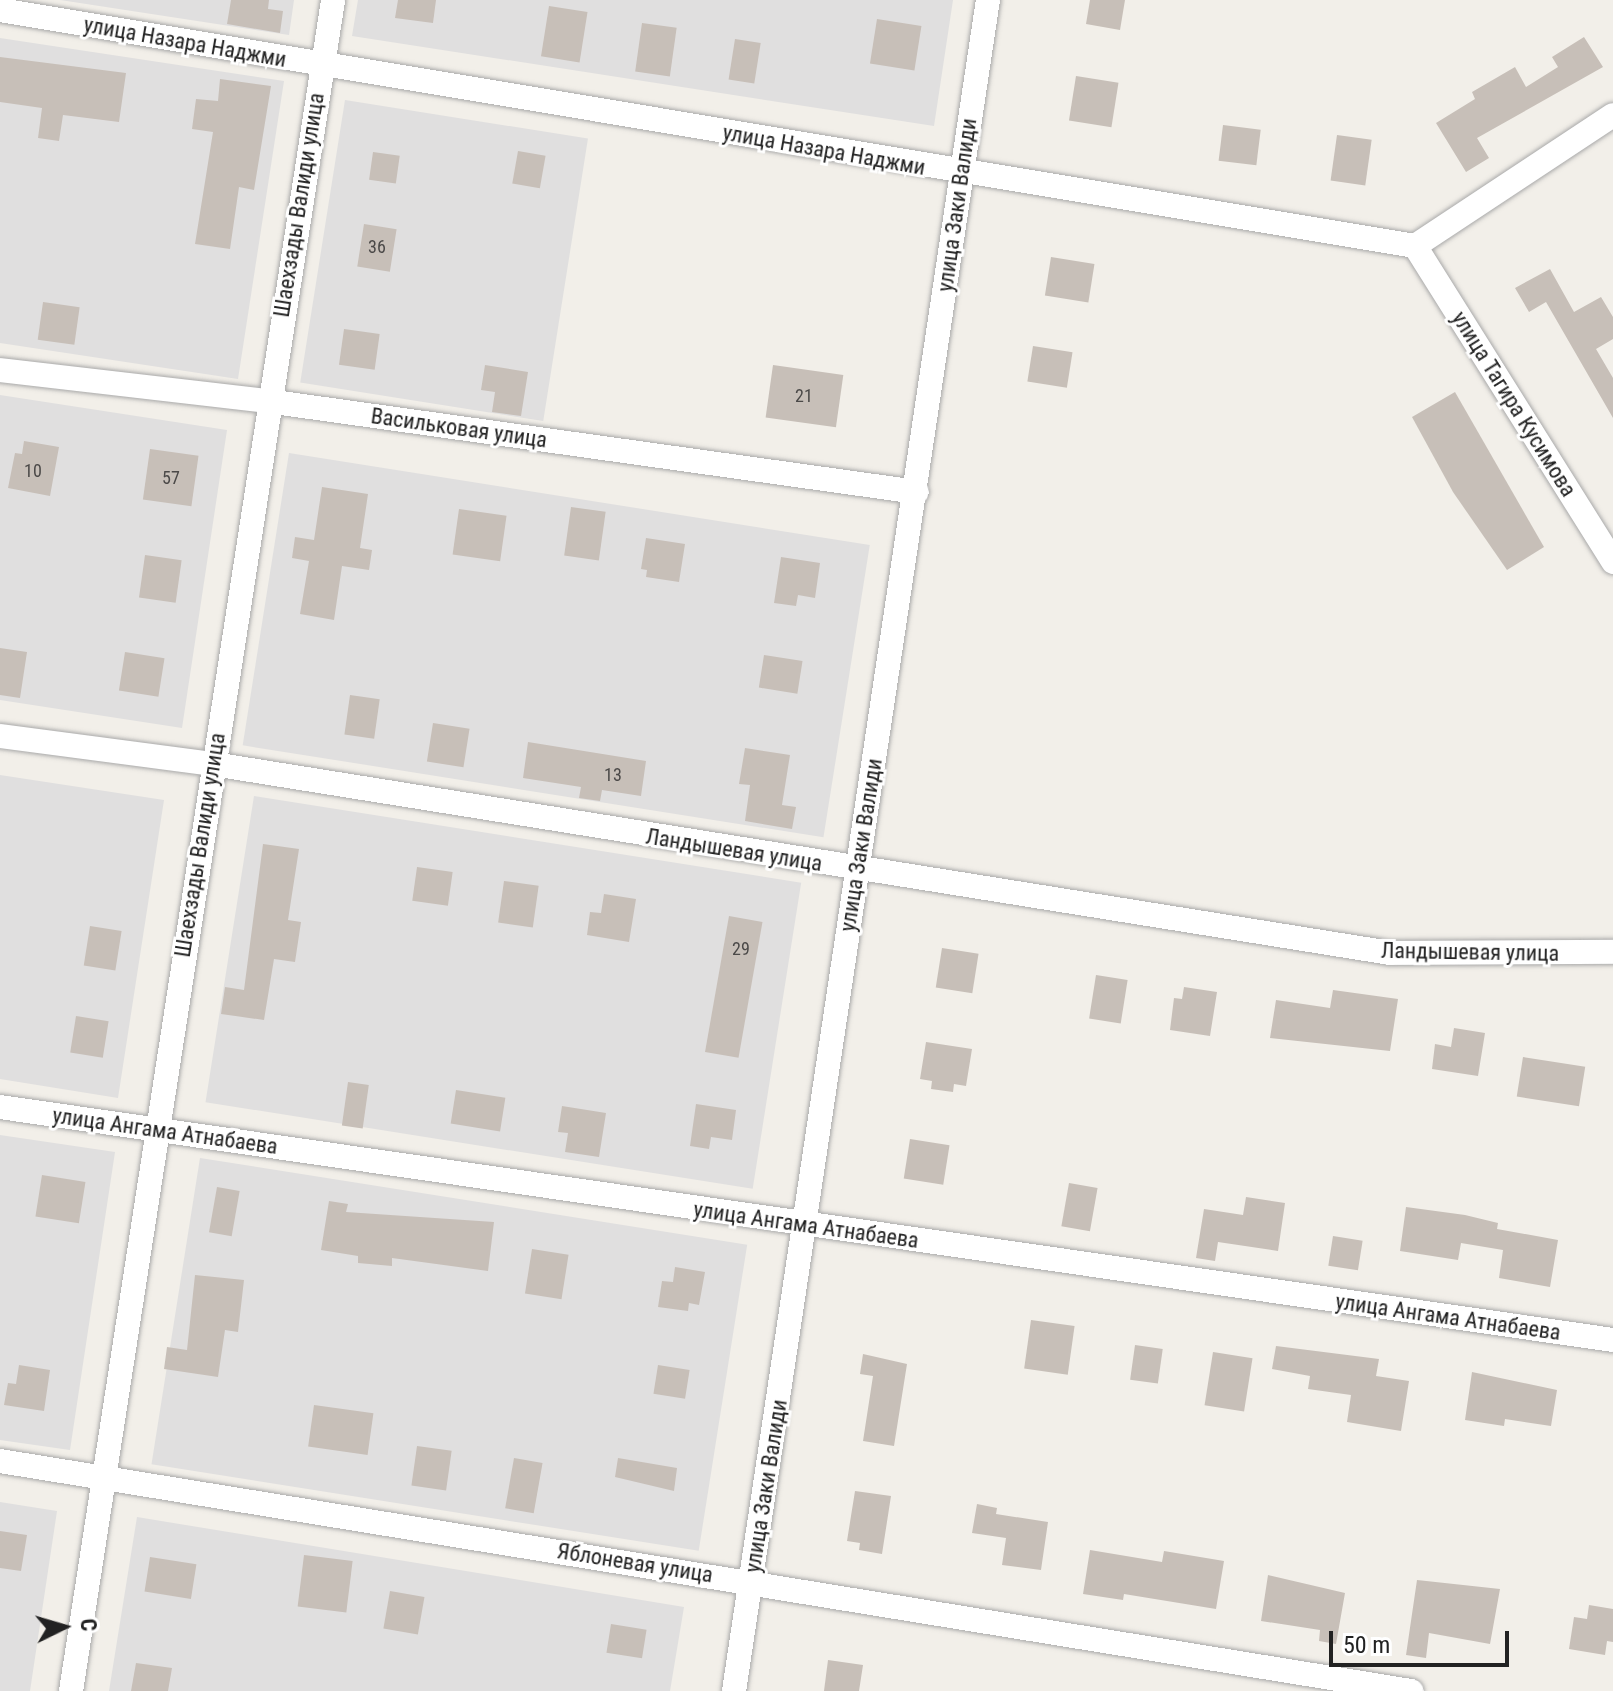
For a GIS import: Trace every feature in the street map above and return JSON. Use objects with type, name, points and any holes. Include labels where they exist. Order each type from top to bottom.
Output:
[{"type":"street","name":"Шаехзады Валиди улица","points":[[71,1691],[107,1477],[156,1130],[267,401],[333,0]]},
{"type":"street","name":"улица Заки Валиди","points":[[734,1691],[917,492],[960,173],[988,0]]},
{"type":"street","name":"улица Назара Наджми","points":[[0,10],[960,173],[1415,246]]},
{"type":"street","points":[[1415,246],[1613,115]]},
{"type":"street","name":"улица Тагира Кусимова","points":[[1415,246],[1606,537],[1613,562]]},
{"type":"street","name":"Васильковая улица","points":[[0,370],[267,401],[917,492]]},
{"type":"street","name":"Ландышевая улица","points":[[0,736],[213,764],[857,870],[1390,953],[1613,952]]},
{"type":"street","name":"улица Ангама Атнабаева","points":[[0,1107],[806,1226],[1613,1340]]},
{"type":"street","name":"Яблоневая улица","points":[[0,1461],[1411,1691]]},
{"type":"shaded area","points":[[60,0],[294,0],[289,35]]},
{"type":"shaded area","points":[[358,0],[953,0],[934,126],[352,36]]},
{"type":"shaded area","points":[[0,38],[284,81],[238,379],[0,343]]},
{"type":"shaded area","points":[[345,100],[588,138],[543,421],[300,382]]},
{"type":"shaded area","points":[[0,395],[227,430],[182,728],[0,700]]},
{"type":"shaded area","points":[[289,453],[870,545],[823,837],[243,745]]},
{"type":"shaded area","points":[[0,775],[164,800],[118,1098],[0,1079]]},
{"type":"shaded area","points":[[254,796],[801,883],[753,1189],[206,1102]]},
{"type":"shaded area","points":[[0,1135],[115,1152],[70,1450],[0,1440]]},
{"type":"shaded area","points":[[200,1158],[747,1245],[699,1551],[152,1464]]},
{"type":"shaded area","points":[[0,1502],[57,1511],[30,1691],[0,1691]]},
{"type":"shaded area","points":[[137,1517],[684,1607],[670,1691],[109,1691]]},
{"type":"building","points":[[231,0],[269,0],[268,9],[283,11],[280,33],[227,24]]},
{"type":"building","points":[[398,0],[436,0],[433,23],[395,18]]},
{"type":"building","points":[[1090,0],[1125,0],[1120,30],[1086,24]]},
{"type":"building","points":[[549,6],[588,12],[580,62],[541,56]]},
{"type":"building","points":[[877,19],[921,26],[914,70],[870,63]]},
{"type":"building","points":[[642,23],[677,28],[670,76],[635,72]]},
{"type":"building","points":[[1584,37],[1603,67],[1477,138],[1489,158],[1466,172],[1436,123],[1475,99],[1472,92],[1515,67],[1526,87],[1558,67],[1552,57]]},
{"type":"building","points":[[735,39],[761,43],[754,84],[729,79]]},
{"type":"building","points":[[0,57],[126,73],[119,122],[63,115],[59,141],[38,138],[42,108],[0,102]]},
{"type":"building","points":[[1076,76],[1118,83],[1111,127],[1069,120]]},
{"type":"building","points":[[220,79],[271,86],[254,190],[239,187],[230,249],[195,244],[213,132],[192,129],[196,99],[218,101]]},
{"type":"building","points":[[1223,125],[1261,130],[1256,165],[1219,161]]},
{"type":"building","points":[[1337,135],[1372,140],[1365,185],[1331,181]]},
{"type":"building","points":[[518,151],[546,156],[540,188],[512,183]]},
{"type":"building","points":[[373,152],[400,156],[396,183],[369,180]]},
{"type":"building","points":[[364,224],[397,229],[390,272],[357,266]]},
{"type":"building","points":[[1051,257],[1094,264],[1088,302],[1045,296]]},
{"type":"building","points":[[1550,269],[1574,312],[1601,297],[1613,317],[1613,339],[1596,349],[1613,378],[1613,418],[1546,302],[1529,312],[1515,288]]},
{"type":"building","points":[[43,302],[80,307],[74,345],[38,340]]},
{"type":"building","points":[[344,329],[380,334],[375,370],[339,365]]},
{"type":"building","points":[[1033,346],[1073,352],[1067,388],[1027,382]]},
{"type":"building","points":[[485,365],[528,372],[521,416],[492,412],[495,392],[481,390]]},
{"type":"building","points":[[773,365],[843,375],[836,427],[766,417]]},
{"type":"building","points":[[1455,392],[1544,547],[1507,570],[1453,492],[1412,417]]},
{"type":"building","points":[[24,441],[59,447],[50,496],[8,488],[15,453],[22,454]]},
{"type":"building","points":[[150,449],[199,456],[191,506],[143,500]]},
{"type":"building","points":[[322,487],[368,494],[360,548],[372,550],[369,570],[342,566],[334,620],[300,614],[309,561],[292,558],[295,537],[314,540]]},
{"type":"building","points":[[571,507],[606,512],[599,560],[564,556]]},
{"type":"building","points":[[459,509],[507,516],[500,561],[453,555]]},
{"type":"building","points":[[646,538],[685,544],[679,582],[646,577],[647,570],[641,569]]},
{"type":"building","points":[[145,555],[182,560],[176,603],[139,598]]},
{"type":"building","points":[[781,557],[820,563],[815,598],[798,595],[796,606],[774,603]]},
{"type":"building","points":[[0,648],[27,652],[20,698],[0,695]]},
{"type":"building","points":[[125,652],[165,658],[158,697],[119,691]]},
{"type":"building","points":[[764,655],[803,661],[797,694],[759,688]]},
{"type":"building","points":[[350,695],[380,699],[374,739],[344,735]]},
{"type":"building","points":[[433,723],[470,729],[463,767],[427,762]]},
{"type":"building","points":[[528,742],[646,761],[641,796],[602,790],[600,801],[579,798],[581,787],[523,778]]},
{"type":"building","points":[[745,748],[790,755],[782,805],[796,807],[792,829],[745,821],[750,785],[739,784]]},
{"type":"building","points":[[263,844],[299,849],[288,920],[301,922],[295,962],[274,959],[264,1020],[221,1014],[225,987],[244,990]]},
{"type":"building","points":[[417,867],[453,872],[448,906],[412,901]]},
{"type":"building","points":[[504,881],[539,886],[533,927],[498,923]]},
{"type":"building","points":[[604,894],[636,899],[629,942],[587,935],[590,912],[601,913]]},
{"type":"building","points":[[729,916],[762,922],[739,1058],[705,1052]]},
{"type":"building","points":[[90,926],[122,931],[115,971],[84,966]]},
{"type":"building","points":[[942,948],[979,954],[972,993],[936,988]]},
{"type":"building","points":[[1096,975],[1128,980],[1121,1023],[1089,1018]]},
{"type":"building","points":[[1184,987],[1217,992],[1210,1036],[1170,1030],[1174,998],[1182,999]]},
{"type":"building","points":[[1333,990],[1398,999],[1390,1051],[1270,1038],[1276,1000],[1330,1008]]},
{"type":"building","points":[[76,1016],[109,1021],[103,1058],[70,1053]]},
{"type":"building","points":[[1454,1028],[1485,1033],[1478,1076],[1432,1069],[1435,1044],[1451,1047]]},
{"type":"building","points":[[926,1042],[972,1049],[966,1086],[954,1084],[953,1092],[931,1089],[932,1081],[920,1079]]},
{"type":"building","points":[[1523,1057],[1585,1067],[1579,1106],[1517,1097]]},
{"type":"building","points":[[348,1082],[369,1085],[363,1128],[342,1126]]},
{"type":"building","points":[[456,1090],[505,1098],[500,1131],[451,1124]]},
{"type":"building","points":[[696,1104],[736,1110],[732,1140],[711,1137],[709,1149],[690,1146]]},
{"type":"building","points":[[562,1106],[606,1113],[599,1157],[565,1152],[568,1133],[558,1132]]},
{"type":"building","points":[[910,1139],[950,1145],[943,1185],[904,1179]]},
{"type":"building","points":[[42,1175],[85,1182],[79,1223],[35,1216]]},
{"type":"building","points":[[1069,1183],[1098,1188],[1090,1231],[1061,1226]]},
{"type":"building","points":[[217,1187],[240,1191],[232,1236],[209,1232]]},
{"type":"building","points":[[1246,1197],[1285,1203],[1278,1251],[1218,1242],[1215,1261],[1196,1258],[1204,1209],[1243,1215]]},
{"type":"building","points":[[329,1201],[348,1204],[346,1212],[494,1222],[488,1271],[392,1258],[392,1266],[358,1263],[358,1256],[321,1250]]},
{"type":"building","points":[[1406,1207],[1465,1215],[1498,1223],[1497,1229],[1558,1240],[1550,1287],[1499,1278],[1503,1250],[1461,1243],[1458,1260],[1400,1251]]},
{"type":"building","points":[[1333,1236],[1363,1241],[1358,1270],[1328,1266]]},
{"type":"building","points":[[532,1249],[569,1255],[562,1299],[525,1293]]},
{"type":"building","points":[[675,1267],[705,1272],[699,1305],[689,1303],[688,1311],[658,1307],[662,1281],[673,1282]]},
{"type":"building","points":[[195,1275],[244,1280],[238,1332],[225,1330],[218,1377],[164,1369],[167,1347],[187,1350]]},
{"type":"building","points":[[1031,1320],[1075,1326],[1068,1375],[1024,1369]]},
{"type":"building","points":[[1135,1345],[1163,1349],[1158,1384],[1130,1380]]},
{"type":"building","points":[[1276,1346],[1379,1359],[1376,1376],[1409,1381],[1401,1431],[1347,1422],[1351,1395],[1308,1389],[1310,1376],[1272,1369]]},
{"type":"building","points":[[1213,1352],[1253,1358],[1244,1412],[1205,1405]]},
{"type":"building","points":[[863,1354],[907,1364],[894,1446],[863,1441],[873,1376],[860,1374]]},
{"type":"building","points":[[19,1365],[50,1370],[44,1411],[4,1405],[8,1383],[16,1384]]},
{"type":"building","points":[[658,1365],[690,1370],[685,1399],[653,1394]]},
{"type":"building","points":[[1472,1372],[1557,1390],[1551,1426],[1505,1419],[1504,1426],[1465,1420]]},
{"type":"building","points":[[314,1405],[373,1413],[368,1455],[308,1447]]},
{"type":"building","points":[[417,1446],[452,1451],[446,1490],[411,1486]]},
{"type":"building","points":[[514,1458],[543,1463],[534,1513],[505,1508]]},
{"type":"building","points":[[618,1458],[677,1468],[674,1491],[615,1477]]},
{"type":"building","points":[[855,1491],[891,1496],[882,1554],[859,1550],[860,1543],[847,1541]]},
{"type":"building","points":[[977,1504],[997,1508],[996,1514],[1048,1522],[1041,1570],[1002,1565],[1006,1538],[972,1533]]},
{"type":"building","points":[[0,1531],[27,1535],[21,1571],[0,1568]]},
{"type":"building","points":[[1090,1550],[1162,1562],[1164,1551],[1224,1561],[1216,1609],[1124,1594],[1123,1600],[1083,1594]]},
{"type":"building","points":[[304,1555],[353,1561],[346,1613],[298,1607]]},
{"type":"building","points":[[150,1557],[196,1564],[191,1599],[145,1592]]},
{"type":"building","points":[[1268,1575],[1345,1593],[1336,1644],[1319,1641],[1320,1630],[1261,1621]]},
{"type":"building","points":[[1417,1580],[1500,1589],[1490,1644],[1429,1633],[1426,1658],[1406,1655]]},
{"type":"building","points":[[390,1591],[424,1597],[418,1635],[383,1628]]},
{"type":"building","points":[[1589,1605],[1613,1609],[1613,1642],[1607,1641],[1605,1655],[1569,1649],[1574,1617],[1587,1619]]},
{"type":"building","points":[[611,1624],[647,1630],[642,1658],[606,1653]]},
{"type":"building","points":[[828,1660],[863,1665],[859,1691],[824,1691]]},
{"type":"building","points":[[136,1663],[172,1668],[168,1691],[131,1691]]}]
